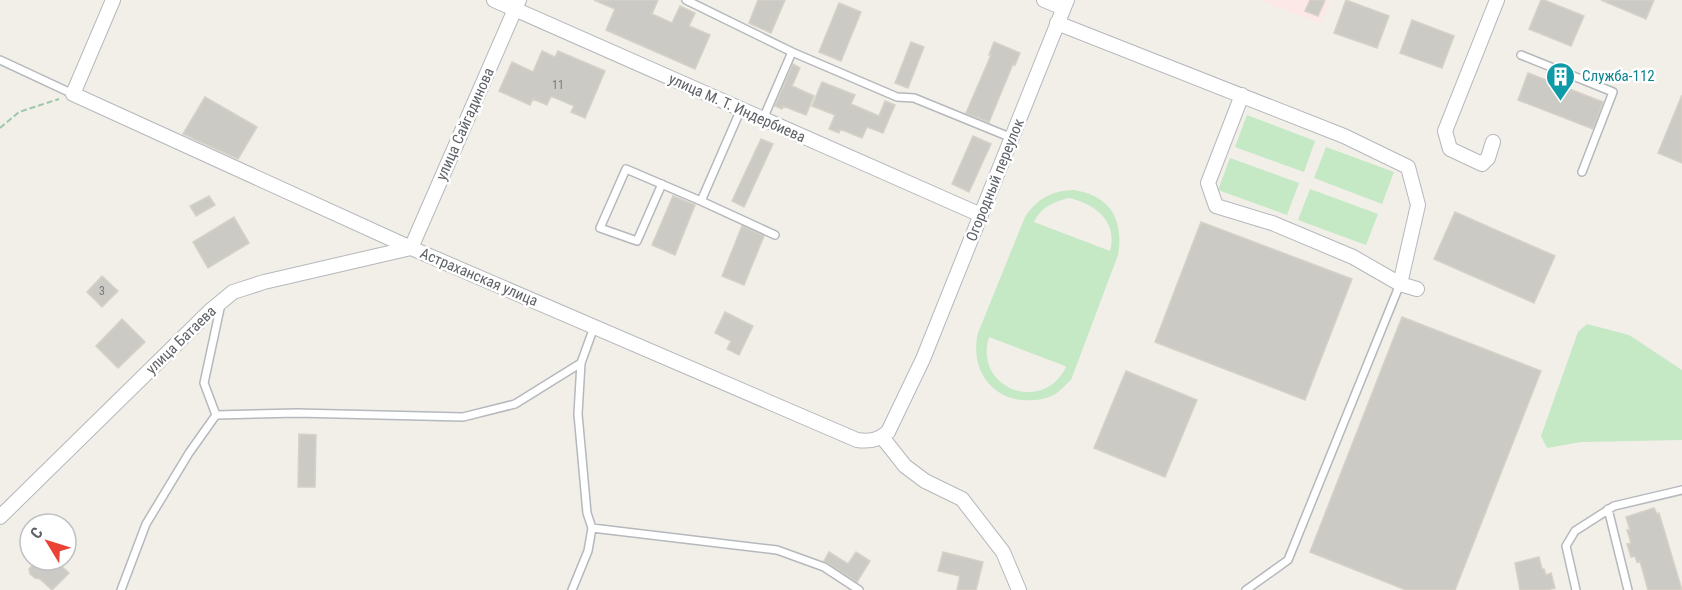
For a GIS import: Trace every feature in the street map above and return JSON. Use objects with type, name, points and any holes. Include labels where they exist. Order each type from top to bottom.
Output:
[{"type":"street","points":[[73,94],[113,0]]},
{"type":"street","name":"улица М. Т. Индербиева","points":[[494,0],[517,5],[741,109],[981,215]]},
{"type":"street","points":[[1044,0],[1065,4]]},
{"type":"street","points":[[1493,142],[1488,158],[1482,164],[1450,149],[1445,131],[1497,0]]},
{"type":"street","name":"Огородный переулок","points":[[882,437],[888,432],[923,359],[1065,4]]},
{"type":"street","name":"улица Сайгадинова","points":[[411,248],[517,5]]},
{"type":"street","points":[[1058,23],[1344,136],[1408,167],[1418,205],[1401,284]]},
{"type":"street","name":"Астраханская улица","points":[[73,94],[411,248],[857,440],[866,441],[882,437]]},
{"type":"street","points":[[1242,95],[1208,183],[1216,206],[1272,223],[1343,253],[1401,284],[1417,289]]},
{"type":"street","name":"улица Батаева","points":[[0,517],[233,292],[264,282],[411,248]]},
{"type":"street","points":[[882,437],[911,471],[924,481],[962,499],[1003,552],[1019,590]]},
{"type":"lane","points":[[686,0],[792,52],[897,97],[914,98],[1012,138]]},
{"type":"lane","points":[[764,119],[792,52]]},
{"type":"lane","points":[[1521,55],[1613,92],[1582,172]]},
{"type":"lane","name":"Астраханская улица","points":[[0,60],[73,94]]},
{"type":"lane","points":[[701,201],[741,109]]},
{"type":"lane","points":[[662,184],[636,241],[600,228],[626,169],[662,184],[701,201],[775,236]]},
{"type":"lane","points":[[1246,590],[1288,560],[1401,284]]},
{"type":"lane","points":[[216,415],[204,383],[221,302]]},
{"type":"lane","points":[[572,590],[588,551],[592,528],[587,513],[578,414],[581,363],[594,327]]},
{"type":"lane","points":[[216,415],[297,412],[463,417],[515,404],[581,363]]},
{"type":"lane","points":[[121,590],[146,524],[189,453],[216,415]]},
{"type":"lane","points":[[1576,590],[1566,546],[1575,531],[1614,506],[1682,490]]},
{"type":"lane","points":[[1608,510],[1628,590]]},
{"type":"lane","points":[[592,528],[777,550],[824,567],[859,590]]},
{"type":"path","points":[[0,128],[19,112],[73,94]]},
{"type":"shaded area","points":[[1259,0],[1330,0],[1321,24]]},
{"type":"green space","points":[[1247,115],[1315,141],[1304,172],[1235,147]]},
{"type":"green space","points":[[1326,147],[1394,172],[1382,204],[1314,178]]},
{"type":"green space","points":[[1230,158],[1299,183],[1287,215],[1218,190]]},
{"type":"green space","points":[[1310,189],[1378,214],[1366,245],[1298,220]]},
{"type":"green space","points":[[1073,190],[1096,197],[1112,211],[1119,230],[1118,255],[1071,380],[1049,397],[1020,400],[1007,397],[996,391],[981,372],[976,347],[978,333],[1025,217],[1034,205],[1045,197]],"holes":[[[1069,198],[1096,209],[1102,216],[1111,231],[1110,251],[1034,222],[1040,212],[1048,206]],[[989,337],[1065,366],[1066,367],[1055,382],[1042,390],[1027,392],[1013,389],[1000,382],[991,370],[987,355]]]},
{"type":"green space","points":[[1587,324],[1629,335],[1682,370],[1682,440],[1581,442],[1547,448],[1541,436],[1578,332]]},
{"type":"building","points":[[594,0],[658,0],[652,14],[672,23],[680,6],[695,13],[689,26],[710,35],[695,69],[606,30],[615,9]]},
{"type":"building","points":[[758,0],[785,0],[771,33],[749,23]]},
{"type":"building","points":[[1310,0],[1325,0],[1318,16],[1305,11]]},
{"type":"building","points":[[1346,0],[1389,16],[1377,48],[1334,33]]},
{"type":"building","points":[[1541,0],[1584,16],[1571,46],[1529,29]]},
{"type":"building","points":[[1601,0],[1654,0],[1646,19]]},
{"type":"building","points":[[839,3],[861,12],[841,61],[819,52]]},
{"type":"building","points":[[1412,20],[1454,36],[1442,68],[1400,53]]},
{"type":"building","points":[[911,42],[924,47],[908,88],[895,83]]},
{"type":"building","points":[[994,42],[1020,53],[1015,65],[1013,64],[989,122],[966,113],[991,55],[989,55]]},
{"type":"building","points":[[542,51],[555,57],[558,51],[605,71],[585,118],[571,112],[574,106],[551,96],[547,105],[533,99],[530,105],[499,91],[512,62],[533,72]]},
{"type":"building","points":[[793,64],[800,68],[792,86],[814,96],[806,115],[783,106],[782,109],[775,106]]},
{"type":"building","name":"Служба-112","points":[[1528,73],[1603,102],[1593,129],[1518,100]]},
{"type":"building","points":[[822,82],[855,95],[851,104],[879,116],[885,101],[895,105],[883,133],[867,127],[862,138],[840,129],[839,133],[829,129],[835,115],[812,106]]},
{"type":"building","points":[[1682,95],[1682,163],[1658,153]]},
{"type":"building","points":[[205,97],[257,127],[238,159],[183,134]]},
{"type":"building","points":[[973,136],[991,144],[969,192],[952,184]]},
{"type":"building","points":[[761,139],[773,144],[744,207],[732,201]]},
{"type":"building","points":[[209,196],[215,205],[196,216],[190,206]]},
{"type":"building","points":[[673,196],[695,205],[675,255],[652,245]]},
{"type":"building","points":[[1455,212],[1555,256],[1534,303],[1434,259]]},
{"type":"building","points":[[234,217],[249,243],[208,268],[193,242]]},
{"type":"building","points":[[1201,222],[1352,279],[1305,400],[1155,342]]},
{"type":"building","points":[[742,226],[764,236],[744,285],[722,276]]},
{"type":"building","points":[[102,276],[118,291],[102,307],[87,292]]},
{"type":"building","points":[[725,312],[753,326],[739,355],[727,349],[731,341],[715,333]]},
{"type":"building","points":[[1402,317],[1541,371],[1455,590],[1406,590],[1310,552]]},
{"type":"building","points":[[122,319],[145,342],[118,368],[96,346]]},
{"type":"building","points":[[1126,371],[1197,400],[1165,477],[1094,448]]},
{"type":"building","points":[[299,434],[316,435],[315,487],[298,487]]},
{"type":"building","points":[[1654,508],[1657,514],[1659,513],[1682,590],[1648,590],[1640,561],[1637,562],[1635,556],[1631,557],[1627,544],[1631,543],[1627,530],[1630,530],[1626,517]]},
{"type":"building","points":[[829,552],[848,564],[856,552],[870,561],[857,582],[824,561]]},
{"type":"building","points":[[943,552],[983,562],[976,590],[957,590],[960,576],[938,571]]},
{"type":"building","points":[[1539,557],[1546,575],[1551,573],[1555,588],[1520,590],[1515,563]]},
{"type":"building","points":[[30,572],[69,573],[52,590],[40,579]]},
{"type":"place","name":"Служба-112","points":[[1561,102]]}]
